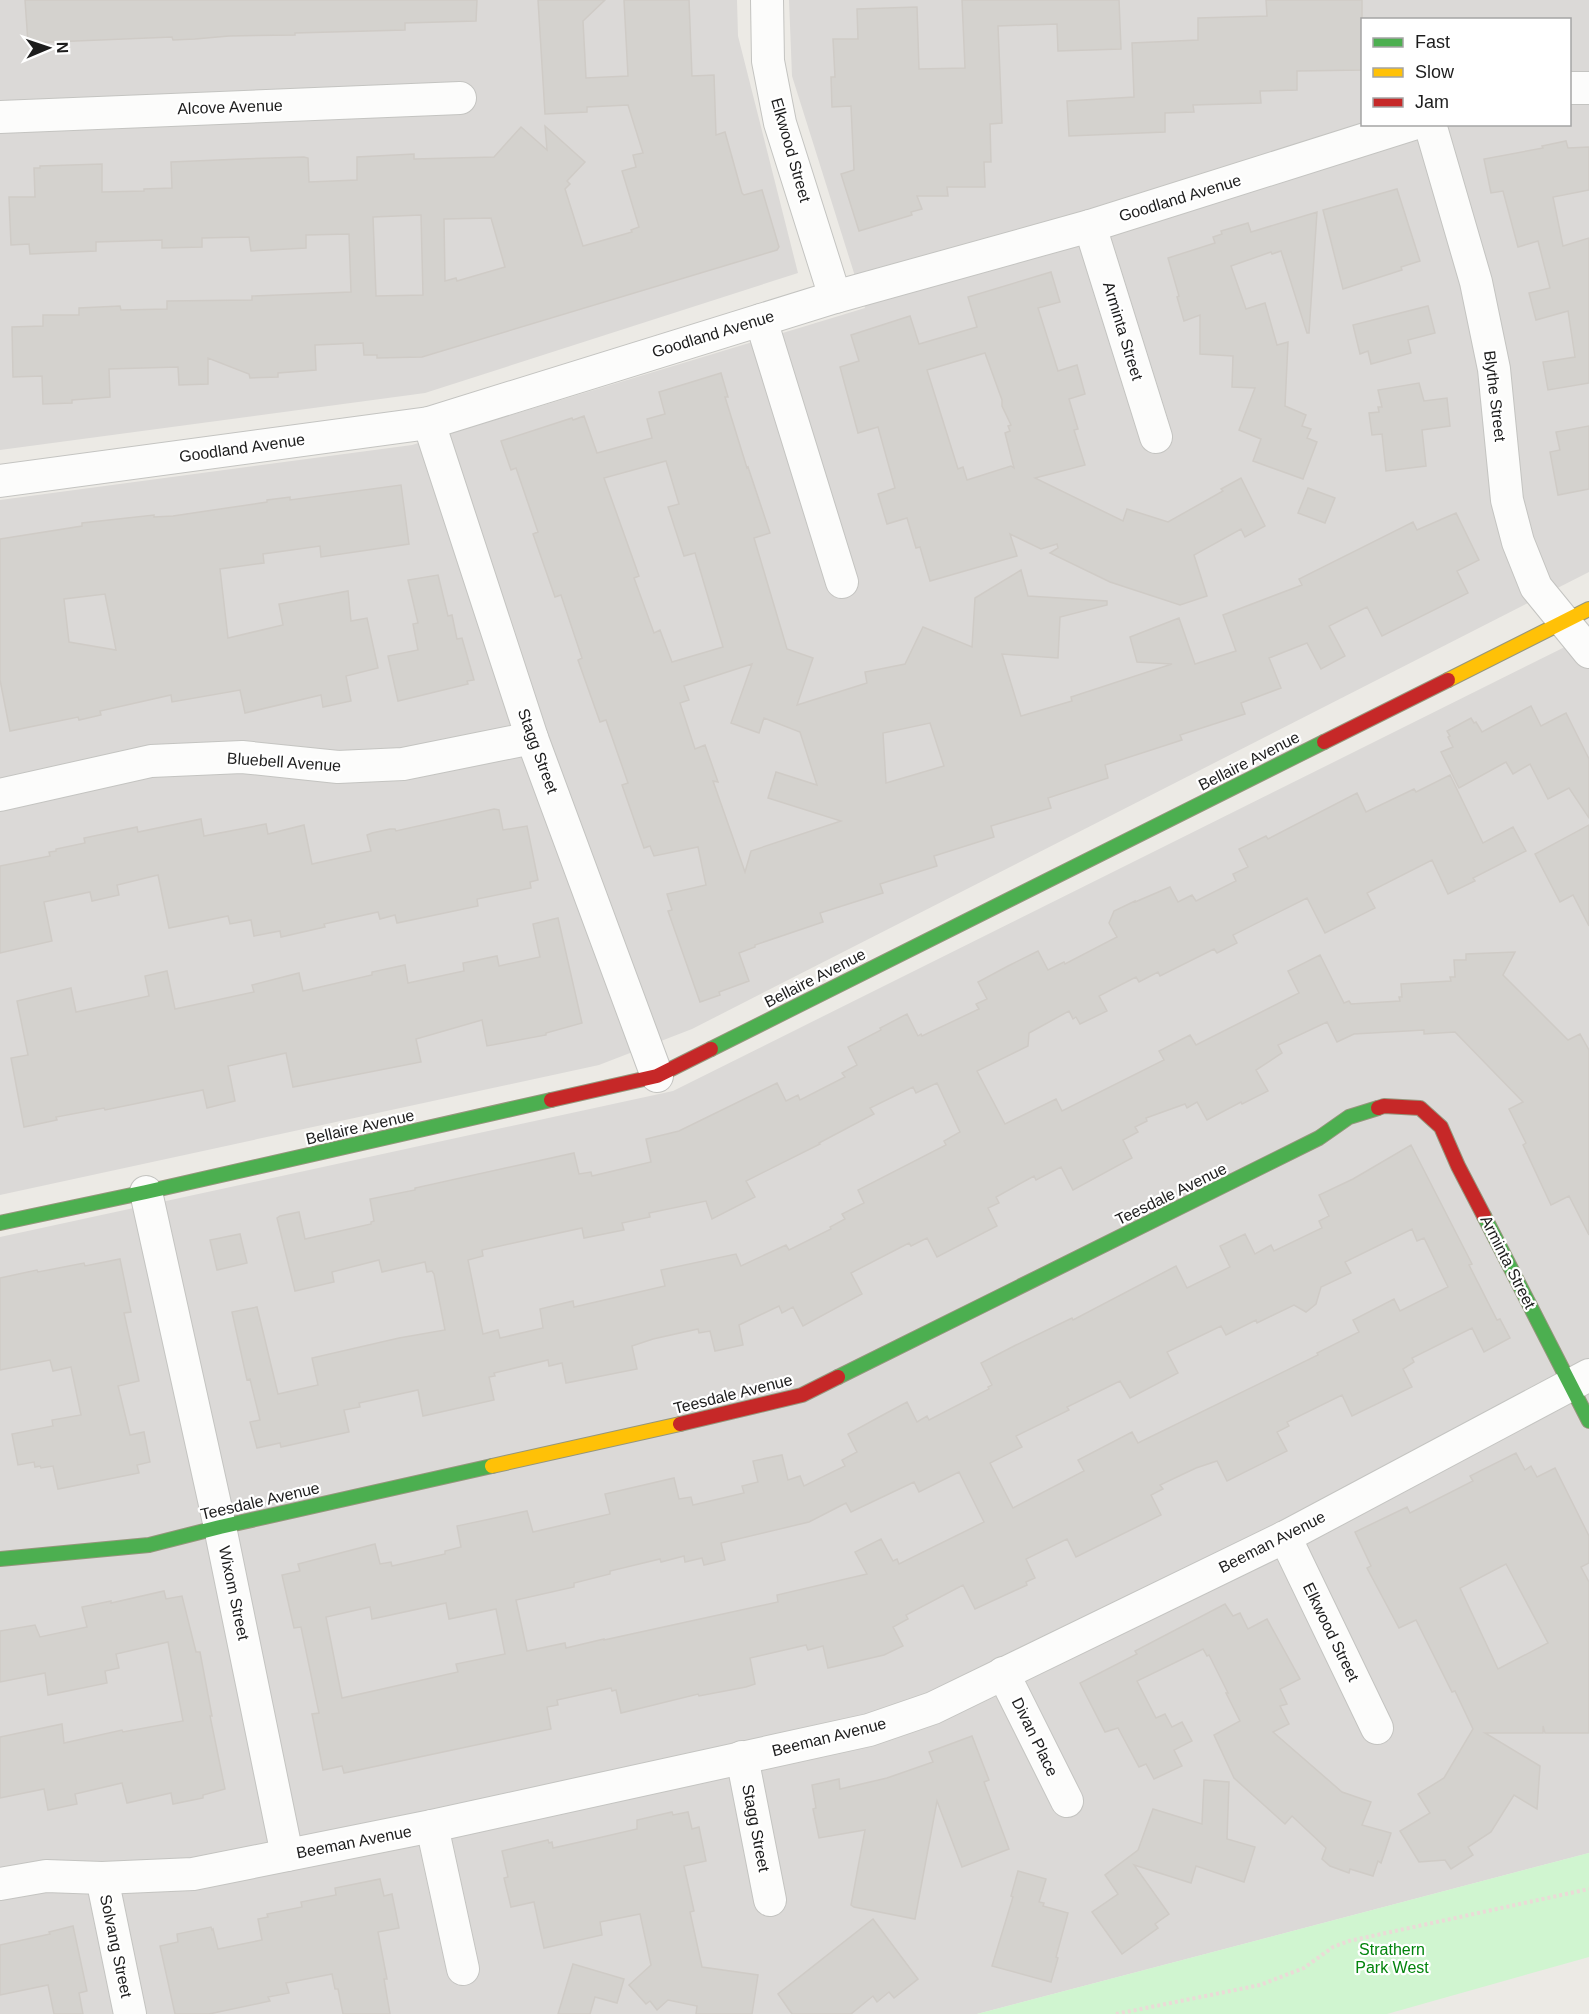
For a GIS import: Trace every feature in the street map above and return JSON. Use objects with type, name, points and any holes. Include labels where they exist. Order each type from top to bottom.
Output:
[{"type":"street","name":"Elkwood Street","points":[[767,0],[768,61],[780,123],[835,297]]},
{"type":"street","points":[[1571,88],[1589,88]]},
{"type":"street","name":"Alcove Avenue","points":[[0,117],[460,98]]},
{"type":"street","name":"Goodland Avenue","points":[[0,481],[429,423],[835,297],[1090,226],[1407,126]]},
{"type":"street","name":"Blythe Street","points":[[1431,126],[1476,282],[1494,369],[1507,500],[1518,542],[1536,587],[1576,615],[1589,652]]},
{"type":"street","name":"Arminta Street","points":[[1090,226],[1156,436]]},
{"type":"street","points":[[761,320],[842,582]]},
{"type":"street","name":"Stagg Street","points":[[429,423],[532,738],[657,1076]]},
{"type":"street","name":"Bellaire Avenue","points":[[0,1223],[657,1076],[1576,615]]},
{"type":"street","name":"Bluebell Avenue","points":[[0,795],[152,761],[242,757],[338,767],[403,764],[532,738]]},
{"type":"street","name":"Teesdale Avenue","points":[[0,1559],[149,1545],[802,1395],[1319,1138],[1349,1117],[1384,1106],[1420,1108]]},
{"type":"street","name":"Arminta Street","points":[[1420,1108],[1441,1127],[1463,1176],[1580,1380],[1589,1421]]},
{"type":"street","name":"Wixom Street","points":[[146,1192],[220,1527],[287,1855]]},
{"type":"street","name":"Beeman Avenue","points":[[0,1884],[46,1876],[102,1878],[193,1874],[432,1826],[869,1730],[933,1708],[1285,1537],[1580,1380]]},
{"type":"street","name":"Elkwood Street","points":[[1285,1537],[1377,1728]]},
{"type":"street","name":"Divan Place","points":[[1003,1673],[1067,1801]]},
{"type":"street","name":"Stagg Street","points":[[742,1757],[770,1900]]},
{"type":"street","points":[[432,1826],[464,1970]]},
{"type":"street","name":"Solvang Street","points":[[102,1878],[130,2014]]},
{"type":"path","points":[[1116,2014],[1260,1985],[1304,1968],[1333,1947],[1349,1941],[1589,1889]]},
{"type":"shaded area","points":[[0,0],[737,0],[738,36],[798,273],[425,393],[0,450]]},
{"type":"shaded area","points":[[789,0],[1589,0],[1589,572],[692,1029],[599,1065],[0,1195],[0,500],[412,445],[865,308],[792,76]]},
{"type":"shaded area","points":[[1589,635],[1589,1853],[977,2014],[0,2014],[0,1237],[673,1091]]},
{"type":"green space","name":"Strathern Park West","points":[[1589,1853],[1589,1957],[1387,2014],[977,2014]]},
{"type":"building","points":[[25,0],[477,0],[476,21],[405,23],[405,30],[173,40],[172,37],[28,43]]},
{"type":"building","points":[[538,0],[605,0],[583,21],[586,78],[628,76],[624,0],[689,0],[692,76],[714,75],[716,135],[725,132],[742,193],[744,195],[762,190],[779,247],[777,250],[422,357],[377,358],[377,355],[364,355],[363,343],[315,345],[316,370],[278,373],[278,377],[250,378],[249,374],[208,358],[208,384],[179,385],[178,367],[109,369],[110,397],[72,400],[72,403],[43,404],[42,376],[13,377],[12,327],[43,326],[43,315],[79,315],[79,308],[120,306],[121,310],[167,309],[167,301],[252,300],[252,296],[351,292],[349,234],[306,235],[306,248],[251,251],[249,237],[202,238],[202,247],[162,248],[162,240],[96,242],[96,251],[30,254],[29,244],[11,245],[9,197],[35,197],[34,168],[102,164],[102,192],[172,188],[171,162],[304,157],[308,158],[309,182],[357,180],[357,157],[414,154],[414,159],[494,157],[521,127],[547,150],[545,126],[585,162],[567,181],[570,184],[565,189],[583,246],[632,232],[631,230],[639,227],[622,171],[636,167],[633,155],[643,153],[628,105],[587,107],[587,112],[545,114]],"holes":[[[421,215],[423,295],[376,296],[373,217]],[[491,218],[505,267],[457,281],[456,278],[445,281],[444,219]]]},
{"type":"building","points":[[962,0],[1119,0],[1121,49],[1058,51],[1057,24],[998,26],[1002,123],[990,124],[991,162],[984,162],[985,187],[947,187],[948,196],[917,196],[922,209],[911,212],[912,215],[859,231],[841,174],[854,170],[851,106],[832,107],[831,77],[835,77],[833,39],[858,39],[857,9],[917,7],[919,69],[965,68]]},
{"type":"building","points":[[1266,0],[1362,0],[1361,70],[1297,71],[1297,90],[1260,91],[1261,103],[1193,105],[1194,112],[1165,113],[1165,132],[1069,136],[1067,101],[1134,97],[1132,43],[1198,40],[1198,18],[1267,16]]},
{"type":"building","points":[[1566,141],[1568,148],[1589,147],[1589,190],[1553,197],[1563,246],[1589,238],[1589,383],[1548,390],[1543,362],[1575,357],[1568,311],[1536,320],[1529,293],[1550,288],[1538,241],[1518,247],[1503,191],[1491,193],[1484,159],[1543,148],[1542,146]]},
{"type":"building","points":[[1397,189],[1420,261],[1401,267],[1402,270],[1343,289],[1323,210]]},
{"type":"building","points":[[1317,212],[1309,333],[1307,333],[1281,251],[1272,254],[1271,252],[1231,266],[1246,309],[1265,303],[1277,345],[1288,342],[1285,406],[1306,415],[1302,426],[1311,429],[1307,438],[1317,442],[1303,479],[1253,461],[1261,439],[1239,430],[1255,388],[1232,387],[1233,356],[1200,354],[1200,315],[1184,321],[1168,258],[1215,243],[1213,237],[1222,234],[1221,231],[1248,223],[1251,232]]},
{"type":"building","points":[[1051,272],[1060,302],[1038,308],[1058,371],[1077,365],[1085,394],[1069,399],[1078,429],[1074,430],[1085,465],[1035,478],[1123,521],[1127,509],[1168,522],[1223,491],[1221,489],[1241,478],[1265,526],[1245,537],[1241,529],[1194,555],[1207,596],[1180,605],[1110,582],[1050,553],[1058,548],[1057,544],[1041,549],[1010,534],[1017,556],[930,581],[920,547],[916,548],[907,518],[887,524],[878,494],[895,488],[878,427],[858,433],[840,367],[859,361],[851,335],[910,316],[919,344],[977,327],[968,297]],"holes":[[[985,353],[1002,400],[1002,406],[1011,425],[1008,426],[1010,431],[1005,433],[1014,468],[1011,466],[967,480],[963,467],[958,469],[927,370]]]},
{"type":"building","points":[[1428,306],[1435,333],[1408,340],[1411,353],[1371,364],[1368,351],[1360,354],[1353,325]]},
{"type":"building","points":[[721,373],[728,397],[725,397],[770,533],[754,538],[787,649],[813,658],[797,705],[867,683],[865,672],[905,664],[923,627],[972,647],[975,598],[1021,570],[1028,596],[1107,601],[1107,605],[1060,617],[1058,658],[1002,654],[1021,716],[1072,701],[1071,697],[1172,664],[1137,662],[1130,637],[1179,618],[1195,664],[1236,651],[1223,615],[1302,585],[1299,579],[1413,522],[1417,530],[1456,513],[1479,560],[1457,571],[1468,593],[1382,636],[1367,607],[1329,626],[1345,656],[1321,669],[1307,643],[1269,658],[1281,688],[1241,703],[1245,714],[1180,735],[1182,740],[1105,765],[1108,778],[1048,798],[1051,808],[991,826],[994,837],[934,856],[937,866],[880,884],[883,893],[820,913],[823,922],[755,945],[739,953],[749,981],[700,1002],[668,911],[672,910],[667,894],[706,885],[698,847],[654,856],[650,846],[644,848],[622,785],[628,783],[606,720],[600,722],[578,660],[582,658],[561,595],[555,597],[533,534],[538,532],[516,468],[511,470],[501,441],[584,416],[597,453],[652,438],[647,419],[665,414],[659,392]],"holes":[[[666,461],[679,504],[668,507],[684,556],[695,553],[723,647],[672,662],[660,630],[654,633],[634,578],[639,576],[604,478]],[[752,664],[731,723],[759,733],[764,718],[800,732],[817,785],[776,772],[768,798],[841,821],[751,851],[745,872],[713,781],[718,782],[705,745],[695,749],[680,703],[689,700],[684,686]],[[930,723],[944,766],[886,783],[883,733]]]},
{"type":"building","points":[[1419,383],[1424,401],[1447,398],[1450,426],[1422,430],[1426,466],[1386,471],[1382,434],[1372,435],[1369,413],[1379,412],[1378,407],[1382,407],[1378,390]]},
{"type":"building","points":[[1589,426],[1589,489],[1558,495],[1550,452],[1560,450],[1556,432]]},
{"type":"building","points":[[401,485],[409,544],[321,557],[320,546],[263,554],[264,563],[220,569],[228,638],[283,625],[279,604],[348,591],[351,621],[367,618],[378,668],[346,676],[351,701],[323,707],[321,695],[245,713],[240,690],[172,702],[171,695],[100,711],[101,715],[79,720],[78,717],[10,731],[0,680],[0,539],[82,526],[82,523],[154,515],[154,517],[173,516],[267,502],[267,500],[290,497],[290,500]],"holes":[[[105,594],[116,650],[69,642],[64,599]]]},
{"type":"building","points":[[1308,488],[1335,498],[1325,523],[1298,513]]},
{"type":"building","points":[[438,575],[448,616],[452,615],[457,639],[462,638],[474,680],[467,681],[468,684],[398,701],[388,656],[418,650],[413,624],[418,623],[408,580]]},
{"type":"building","points":[[1531,706],[1541,726],[1566,713],[1589,759],[1589,818],[1569,788],[1548,799],[1530,764],[1513,774],[1506,762],[1459,788],[1441,752],[1453,747],[1447,731],[1471,718],[1482,732]]},
{"type":"building","points":[[1450,775],[1483,843],[1513,827],[1526,851],[1473,878],[1475,881],[1448,894],[1432,860],[1367,893],[1375,908],[1325,933],[1307,898],[1233,935],[1237,943],[1217,953],[1214,949],[1160,976],[1158,972],[1139,982],[1136,977],[1099,996],[1107,1011],[1080,1024],[1076,1017],[1073,1019],[1069,1011],[1029,1033],[1028,1046],[977,1071],[1005,1124],[1056,1099],[1062,1111],[1164,1060],[1159,1051],[1190,1035],[1196,1045],[1299,993],[1288,971],[1320,955],[1344,1003],[1349,1001],[1351,1004],[1400,1001],[1401,984],[1451,981],[1450,977],[1455,977],[1454,960],[1466,960],[1466,954],[1515,952],[1503,975],[1568,1040],[1580,1034],[1589,1050],[1589,1235],[1569,1196],[1551,1205],[1523,1145],[1526,1143],[1509,1109],[1523,1102],[1455,1032],[1424,1034],[1424,1030],[1354,1034],[1337,1042],[1327,1022],[1278,1045],[1282,1053],[1256,1070],[1268,1091],[1207,1120],[1197,1102],[1187,1108],[1185,1104],[1146,1118],[1147,1121],[1135,1127],[1138,1132],[1123,1140],[1132,1158],[1073,1190],[1061,1167],[1036,1180],[1034,1176],[996,1197],[999,1203],[988,1208],[997,1226],[937,1257],[927,1238],[911,1246],[909,1243],[851,1273],[862,1294],[803,1326],[793,1307],[782,1313],[779,1306],[739,1325],[743,1345],[715,1351],[710,1331],[699,1333],[698,1329],[632,1346],[637,1369],[566,1383],[562,1363],[549,1366],[548,1360],[494,1373],[495,1376],[489,1377],[494,1400],[423,1416],[418,1390],[359,1403],[360,1407],[344,1410],[349,1432],[281,1447],[280,1443],[257,1448],[250,1422],[260,1420],[250,1379],[247,1380],[232,1312],[257,1307],[278,1394],[318,1385],[312,1358],[445,1330],[434,1274],[432,1271],[427,1272],[425,1262],[382,1272],[379,1260],[332,1272],[334,1282],[295,1291],[277,1218],[280,1216],[299,1212],[305,1239],[371,1224],[374,1221],[370,1199],[415,1190],[415,1188],[574,1153],[579,1174],[591,1172],[592,1176],[651,1162],[646,1139],[679,1131],[777,1083],[786,1101],[798,1095],[800,1100],[845,1077],[842,1073],[857,1065],[848,1047],[907,1014],[918,1036],[921,1034],[922,1036],[979,1009],[976,1004],[987,999],[978,982],[1008,966],[1038,951],[1048,970],[1064,962],[1065,964],[1117,937],[1109,923],[1114,911],[1170,887],[1178,902],[1192,895],[1196,901],[1236,881],[1233,874],[1248,867],[1239,849],[1266,836],[1268,839],[1357,793],[1366,812],[1414,789],[1416,792]],"holes":[[[937,1083],[960,1132],[944,1141],[946,1145],[858,1190],[864,1203],[842,1214],[845,1219],[830,1227],[831,1229],[789,1250],[786,1245],[741,1266],[736,1254],[661,1270],[665,1286],[574,1307],[573,1301],[540,1309],[543,1328],[500,1338],[498,1330],[483,1334],[468,1260],[483,1256],[482,1250],[582,1228],[584,1238],[624,1230],[622,1223],[650,1217],[649,1213],[706,1201],[712,1219],[755,1197],[746,1181],[874,1114],[870,1108],[913,1087],[916,1093]]]},
{"type":"building","points":[[494,809],[499,810],[503,830],[527,826],[538,880],[530,882],[531,888],[477,899],[478,906],[397,923],[395,915],[380,919],[378,912],[324,924],[325,927],[281,937],[280,931],[254,936],[251,920],[230,924],[228,916],[169,928],[158,875],[117,885],[119,895],[92,901],[90,892],[44,902],[52,941],[0,953],[0,866],[50,856],[49,852],[56,851],[56,849],[85,843],[84,838],[137,827],[138,832],[201,819],[204,836],[266,824],[268,834],[304,825],[312,864],[371,851],[367,835],[372,833],[390,829],[396,831]]},
{"type":"building","points":[[1589,825],[1589,926],[1573,895],[1560,902],[1535,854]]},
{"type":"building","points":[[558,918],[582,1023],[546,1033],[546,1035],[487,1046],[482,1020],[416,1039],[421,1062],[293,1087],[286,1053],[228,1066],[235,1101],[207,1108],[203,1090],[105,1110],[104,1108],[56,1117],[57,1120],[24,1127],[11,1058],[28,1055],[17,1001],[71,988],[76,1012],[149,996],[145,976],[167,971],[175,1009],[254,992],[252,985],[299,973],[303,991],[405,965],[408,983],[464,971],[463,963],[497,956],[499,966],[540,957],[533,924]]},
{"type":"building","points":[[1411,1145],[1472,1264],[1469,1265],[1497,1320],[1500,1319],[1510,1338],[1484,1352],[1472,1328],[1412,1358],[1414,1362],[1403,1369],[1412,1387],[1352,1416],[1342,1395],[1287,1422],[1289,1426],[1277,1432],[1287,1451],[1227,1481],[1217,1461],[1160,1485],[1163,1489],[1151,1495],[1161,1515],[1076,1557],[1067,1539],[1026,1559],[1035,1578],[1026,1582],[1027,1585],[975,1609],[963,1585],[906,1615],[908,1619],[893,1627],[903,1646],[884,1655],[828,1668],[823,1646],[808,1650],[806,1645],[750,1658],[755,1684],[746,1687],[699,1696],[698,1694],[621,1713],[616,1690],[612,1691],[611,1688],[557,1700],[558,1705],[547,1707],[551,1729],[344,1773],[342,1766],[323,1770],[312,1714],[319,1713],[301,1627],[294,1628],[282,1575],[300,1571],[298,1564],[375,1544],[380,1564],[391,1562],[392,1566],[445,1554],[445,1551],[461,1547],[457,1526],[527,1511],[533,1532],[610,1514],[605,1494],[674,1478],[679,1499],[691,1497],[693,1505],[744,1493],[742,1486],[758,1482],[753,1461],[782,1455],[788,1480],[800,1476],[804,1486],[845,1466],[842,1460],[857,1452],[848,1434],[907,1402],[917,1422],[927,1416],[929,1420],[989,1389],[988,1387],[992,1385],[981,1363],[1016,1345],[1072,1318],[1073,1320],[1176,1266],[1187,1288],[1230,1267],[1220,1246],[1245,1234],[1255,1254],[1271,1245],[1274,1251],[1322,1228],[1319,1221],[1329,1216],[1319,1195],[1353,1179]],"holes":[[[1412,1229],[1417,1241],[1424,1238],[1448,1287],[1400,1311],[1394,1299],[1353,1320],[1359,1332],[1317,1353],[1318,1355],[1138,1443],[1132,1432],[1078,1460],[1084,1471],[1013,1508],[990,1463],[1022,1447],[1016,1436],[1120,1381],[1130,1398],[1178,1373],[1167,1352],[1221,1326],[1226,1335],[1294,1305],[1306,1312],[1316,1304],[1321,1287],[1351,1273],[1345,1262]],[[959,1472],[984,1522],[899,1564],[897,1559],[893,1561],[881,1539],[855,1552],[867,1574],[777,1595],[778,1602],[566,1648],[565,1643],[527,1651],[516,1600],[574,1587],[574,1583],[610,1574],[610,1571],[660,1559],[661,1562],[684,1556],[685,1562],[702,1558],[704,1565],[725,1560],[721,1543],[809,1522],[846,1503],[851,1512],[914,1482],[919,1492]],[[446,1603],[449,1619],[496,1609],[505,1654],[456,1664],[458,1672],[342,1698],[326,1617],[370,1607],[372,1619]]]},
{"type":"building","points":[[240,1234],[247,1263],[217,1270],[210,1240]]},
{"type":"building","points":[[120,1259],[131,1312],[124,1313],[139,1381],[118,1386],[130,1435],[144,1432],[150,1462],[137,1465],[139,1473],[58,1489],[53,1466],[35,1467],[34,1462],[18,1465],[12,1434],[53,1426],[52,1420],[81,1415],[71,1367],[53,1371],[50,1360],[0,1370],[0,1278],[37,1270],[38,1272],[84,1263],[85,1266]]},
{"type":"building","points":[[1516,1453],[1525,1470],[1531,1466],[1537,1477],[1555,1468],[1589,1536],[1589,1563],[1581,1567],[1589,1582],[1589,1733],[1545,1733],[1543,1726],[1543,1733],[1485,1733],[1540,1766],[1537,1809],[1514,1795],[1491,1832],[1468,1847],[1473,1855],[1451,1869],[1445,1860],[1419,1862],[1400,1831],[1430,1813],[1418,1794],[1444,1778],[1473,1729],[1416,1620],[1399,1628],[1367,1568],[1371,1566],[1355,1532],[1407,1507],[1410,1513],[1473,1481],[1470,1476]],"holes":[[[1506,1564],[1548,1643],[1498,1669],[1460,1588]]]},
{"type":"building","points":[[164,1591],[166,1599],[182,1596],[196,1652],[200,1652],[225,1789],[203,1795],[203,1798],[173,1804],[171,1793],[127,1803],[122,1783],[75,1794],[77,1804],[48,1810],[44,1789],[0,1798],[0,1737],[62,1724],[64,1743],[122,1730],[123,1732],[183,1721],[168,1642],[116,1654],[119,1668],[105,1671],[107,1683],[48,1695],[45,1673],[0,1682],[0,1631],[35,1625],[40,1637],[87,1627],[82,1607]]},
{"type":"building","points":[[1225,1604],[1233,1616],[1240,1613],[1248,1629],[1267,1619],[1300,1679],[1280,1689],[1287,1704],[1280,1706],[1289,1724],[1273,1732],[1342,1792],[1371,1802],[1362,1825],[1391,1833],[1381,1863],[1378,1861],[1373,1876],[1350,1869],[1349,1873],[1330,1866],[1322,1859],[1326,1848],[1292,1816],[1285,1824],[1234,1778],[1214,1735],[1240,1721],[1209,1655],[1207,1656],[1203,1649],[1137,1681],[1156,1718],[1165,1714],[1172,1727],[1182,1722],[1192,1741],[1174,1750],[1182,1766],[1154,1779],[1146,1764],[1139,1767],[1118,1728],[1105,1732],[1080,1683],[1137,1654],[1135,1651]]},
{"type":"building","points":[[972,1736],[989,1780],[984,1782],[1009,1849],[962,1867],[937,1801],[915,1919],[851,1905],[865,1830],[819,1838],[813,1809],[816,1808],[812,1785],[839,1779],[840,1789],[887,1778],[933,1762],[929,1752]]},
{"type":"building","points":[[1204,1780],[1229,1782],[1227,1839],[1255,1847],[1244,1882],[1196,1866],[1191,1883],[1134,1865],[1169,1914],[1155,1924],[1158,1928],[1122,1954],[1092,1912],[1118,1894],[1105,1875],[1138,1850],[1153,1809],[1202,1824]]},
{"type":"building","points":[[672,1812],[673,1815],[688,1812],[692,1829],[699,1827],[706,1861],[684,1866],[694,1911],[690,1912],[702,1967],[758,1975],[752,2014],[696,2014],[697,2006],[668,2000],[657,2010],[650,2001],[646,2004],[629,1985],[651,1965],[640,1914],[600,1922],[602,1935],[544,1948],[534,1902],[511,1907],[504,1878],[508,1877],[502,1851],[548,1840],[549,1843],[552,1842],[553,1848],[598,1838],[637,1829],[637,1820]]},
{"type":"building","points":[[1018,1871],[1046,1879],[1039,1902],[1044,1903],[1043,1906],[1068,1913],[1051,1982],[992,1966],[1013,1897],[1011,1896]]},
{"type":"building","points":[[380,1879],[384,1896],[392,1894],[399,1928],[378,1932],[387,1979],[384,1979],[390,2014],[343,2014],[338,1989],[335,1989],[332,1974],[286,1983],[289,1993],[268,1997],[270,2001],[209,2014],[175,2014],[160,1946],[178,1942],[177,1934],[211,1927],[218,1949],[262,1940],[258,1919],[268,1917],[267,1914],[302,1907],[301,1902],[336,1895],[335,1888]]},
{"type":"building","points":[[873,1919],[918,1979],[894,1998],[889,1992],[877,2002],[873,1996],[851,2014],[792,2014],[778,1994]]},
{"type":"building","points":[[73,1926],[87,1991],[79,1993],[83,2014],[54,2014],[48,1985],[0,1995],[0,1945],[50,1934],[49,1932]]},
{"type":"building","points":[[573,1964],[624,1979],[617,2003],[595,1997],[590,2014],[558,2014]]},
{"type":"traffic: fast","points":[[711,1049],[1324,742]]},
{"type":"traffic: fast","points":[[0,1223],[551,1100]]},
{"type":"traffic: fast","points":[[838,1377],[1319,1138],[1349,1117],[1378,1108]]},
{"type":"traffic: fast","points":[[1484,1216],[1589,1421]]},
{"type":"traffic: fast","points":[[0,1559],[149,1545],[492,1466]]},
{"type":"traffic: slow","points":[[1448,680],[1589,609]]},
{"type":"traffic: slow","points":[[492,1466],[680,1424]]},
{"type":"traffic: jam","points":[[1324,742],[1448,680]]},
{"type":"traffic: jam","points":[[551,1100],[657,1076],[711,1049]]},
{"type":"traffic: jam","points":[[1378,1108],[1384,1106],[1420,1108],[1441,1127],[1484,1216]]},
{"type":"traffic: jam","points":[[680,1424],[802,1395],[838,1377]]}]
